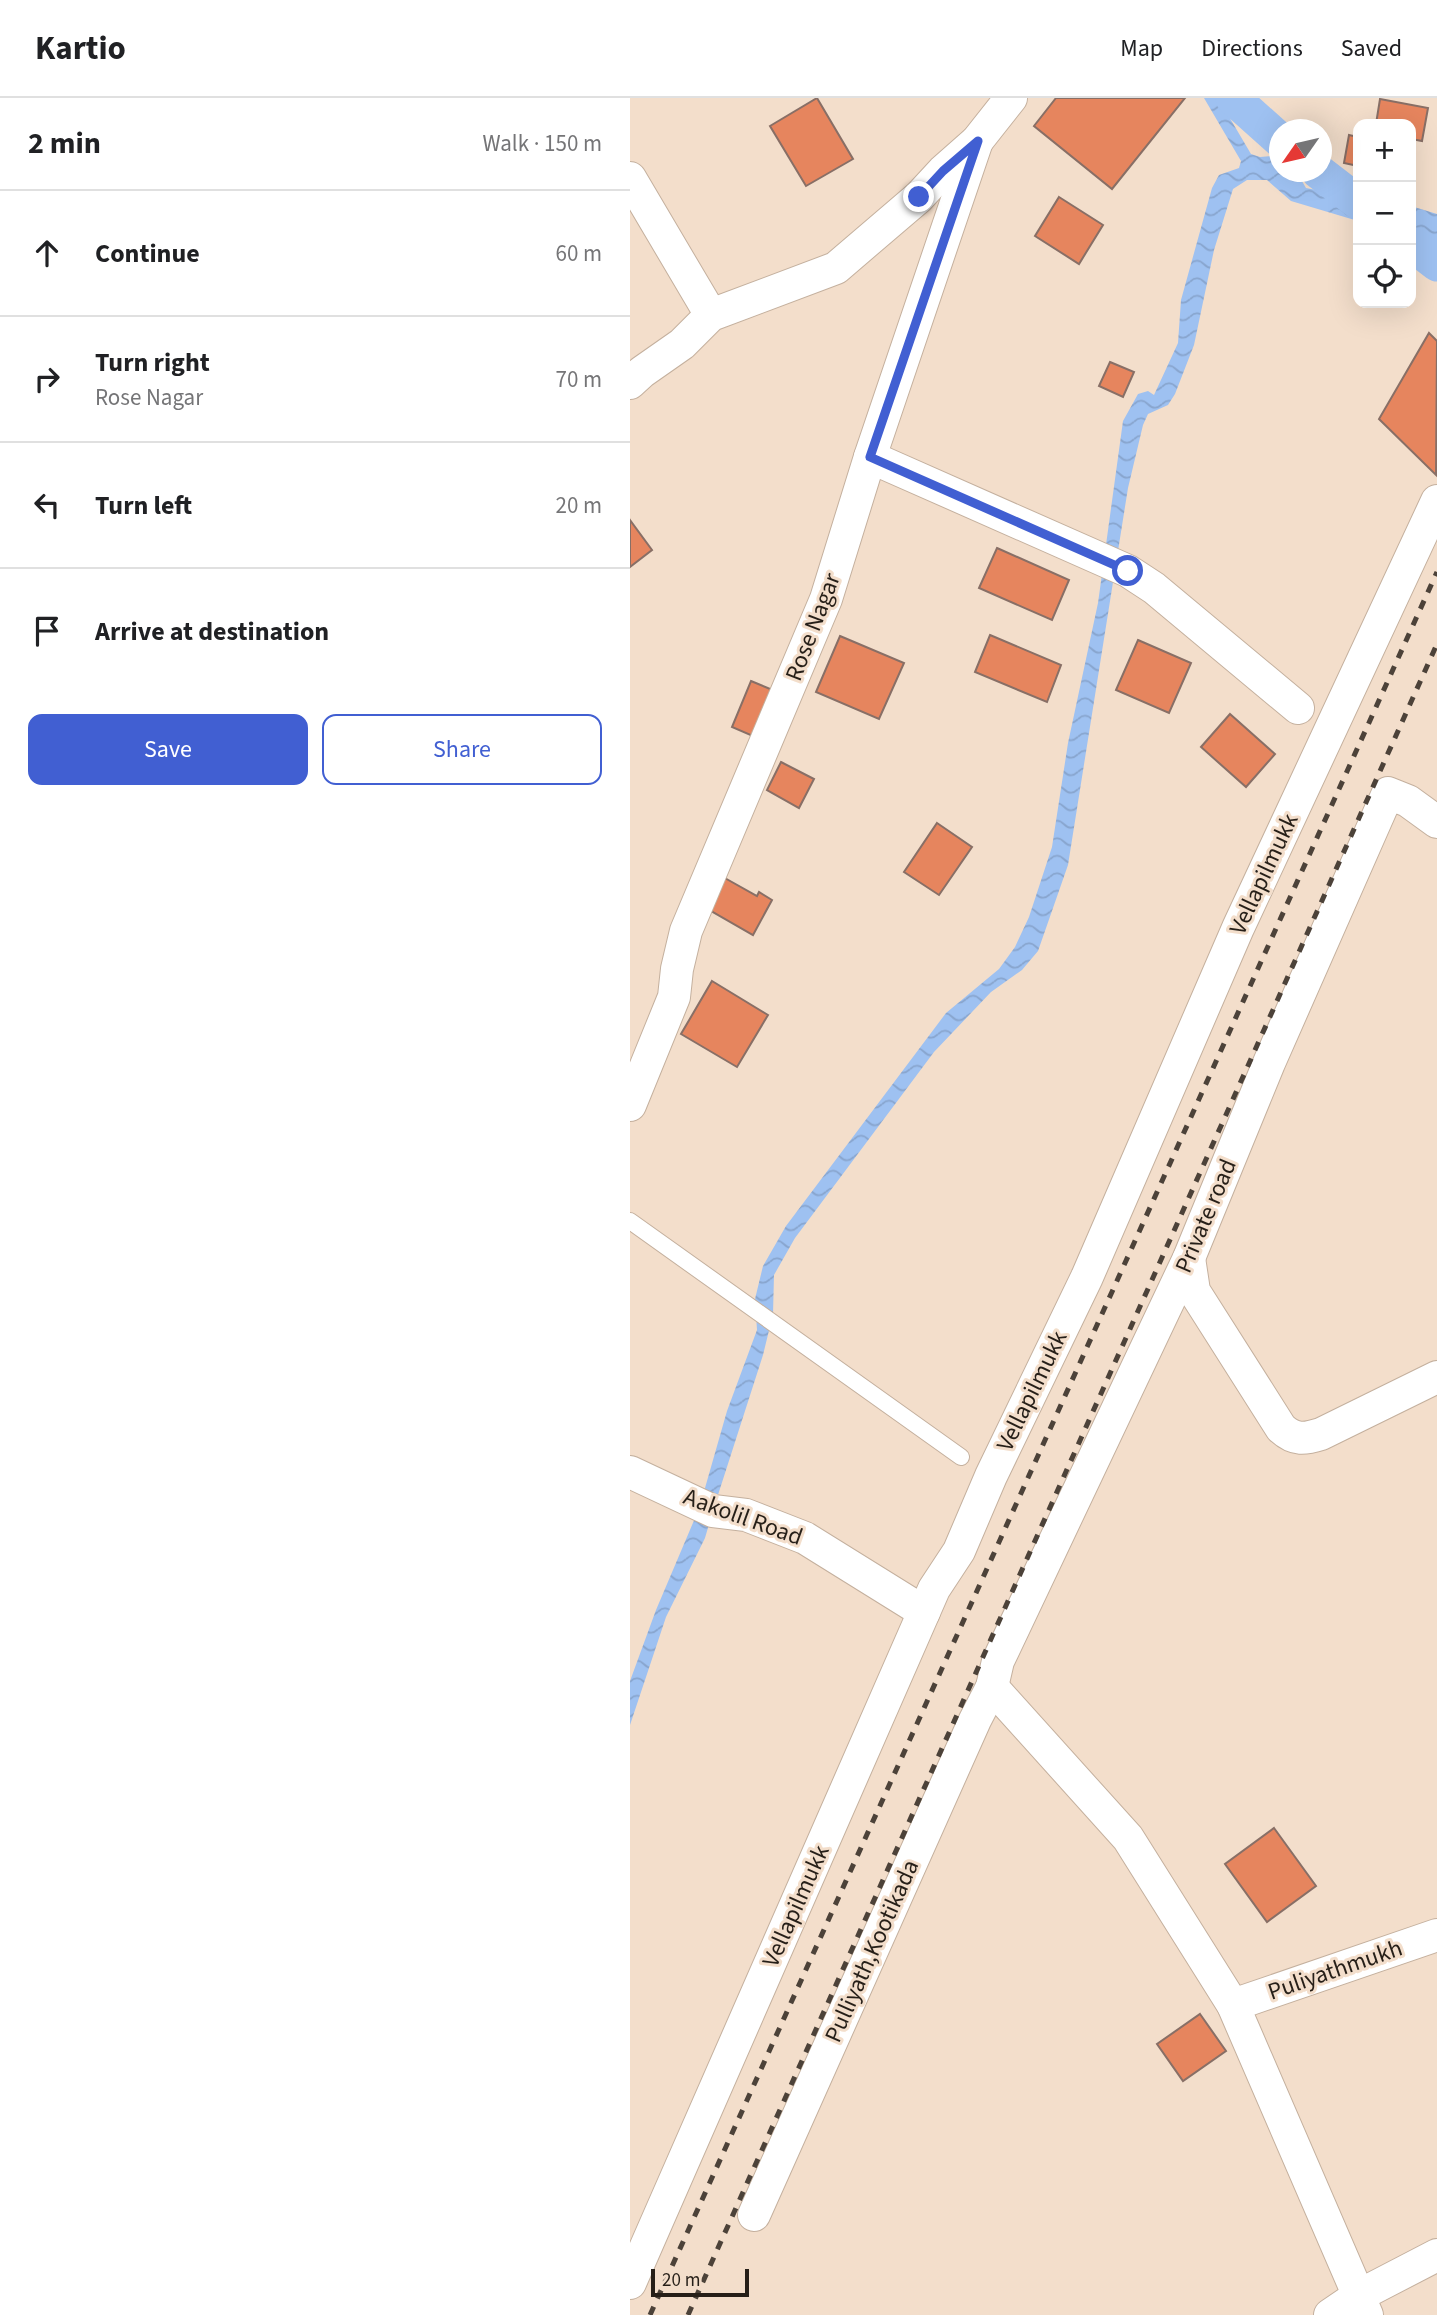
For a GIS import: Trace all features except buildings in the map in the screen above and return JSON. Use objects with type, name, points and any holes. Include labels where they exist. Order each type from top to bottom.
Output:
[{"type":"street","points":[[630,383],[682,344],[711,315],[836,268],[919,197],[943,171],[978,141],[1011,98]]},
{"type":"street","name":"Rose Nagar","points":[[630,1105],[674,997],[686,931],[826,599],[870,457],[978,141]]},
{"type":"street","points":[[630,178],[711,315]]},
{"type":"street","points":[[870,457],[1128,571],[1154,588],[1298,708]]},
{"type":"street","name":"Vellapilmukk","points":[[630,2283],[934,1588],[959,1551],[991,1476],[1087,1277],[1238,928],[1437,501]]},
{"type":"street","name":"Private road","points":[[992,1687],[998,1661],[1189,1258],[1269,1063],[1388,793],[1408,801],[1437,822]]},
{"type":"street","points":[[1189,1258],[1194,1291],[1281,1428],[1290,1436],[1304,1439],[1321,1434],[1437,1377]]},
{"type":"street","name":"Aakolil Road","points":[[630,1472],[713,1511],[746,1515],[805,1538],[924,1612]]},
{"type":"street","points":[[992,1687],[1128,1838],[1233,2004],[1362,2305]]},
{"type":"street","name":"Pulliyath,Kootikada","points":[[754,2216],[992,1687]]},
{"type":"street","name":"Puliyathmukh","points":[[1233,2004],[1437,1935]]},
{"type":"street","points":[[1330,2315],[1362,2305],[1437,2255]]},
{"type":"lane","points":[[630,1221],[961,1457]]},
{"type":"water","points":[[1204,98],[1218,98],[1251,154],[1269,156],[1269,182],[1247,180],[1233,189],[1214,250],[1194,345],[1168,405],[1148,414],[1143,425],[1128,488],[1068,865],[1038,951],[1022,970],[991,992],[934,1052],[795,1238],[774,1275],[773,1314],[763,1355],[717,1498],[703,1495],[727,1411],[757,1330],[755,1299],[763,1266],[786,1226],[946,1013],[999,969],[1015,947],[1029,917],[1052,847],[1068,743],[1098,603],[1123,421],[1138,394],[1148,391],[1154,395],[1178,343],[1181,300],[1212,188],[1219,175],[1239,168],[1241,161]]},
{"type":"water","points":[[1269,182],[1302,182],[1306,188],[1353,197],[1353,220],[1291,201]]},
{"type":"water","points":[[1416,208],[1437,214],[1437,247],[1416,240]]},
{"type":"water","points":[[698,1511],[712,1514],[705,1538],[666,1617],[630,1725],[630,1681],[656,1610]]},
{"type":"waterway","points":[[1233,98],[1269,130]]},
{"type":"waterway","points":[[1332,182],[1353,198]]},
{"type":"waterway","points":[[1412,245],[1437,264]]},
{"type":"railway","points":[[650,2315],[1437,572]]},
{"type":"railway","points":[[688,2315],[1437,644]]},
{"type":"route","points":[[919,197],[943,171],[978,141],[870,457],[1128,571]]}]
